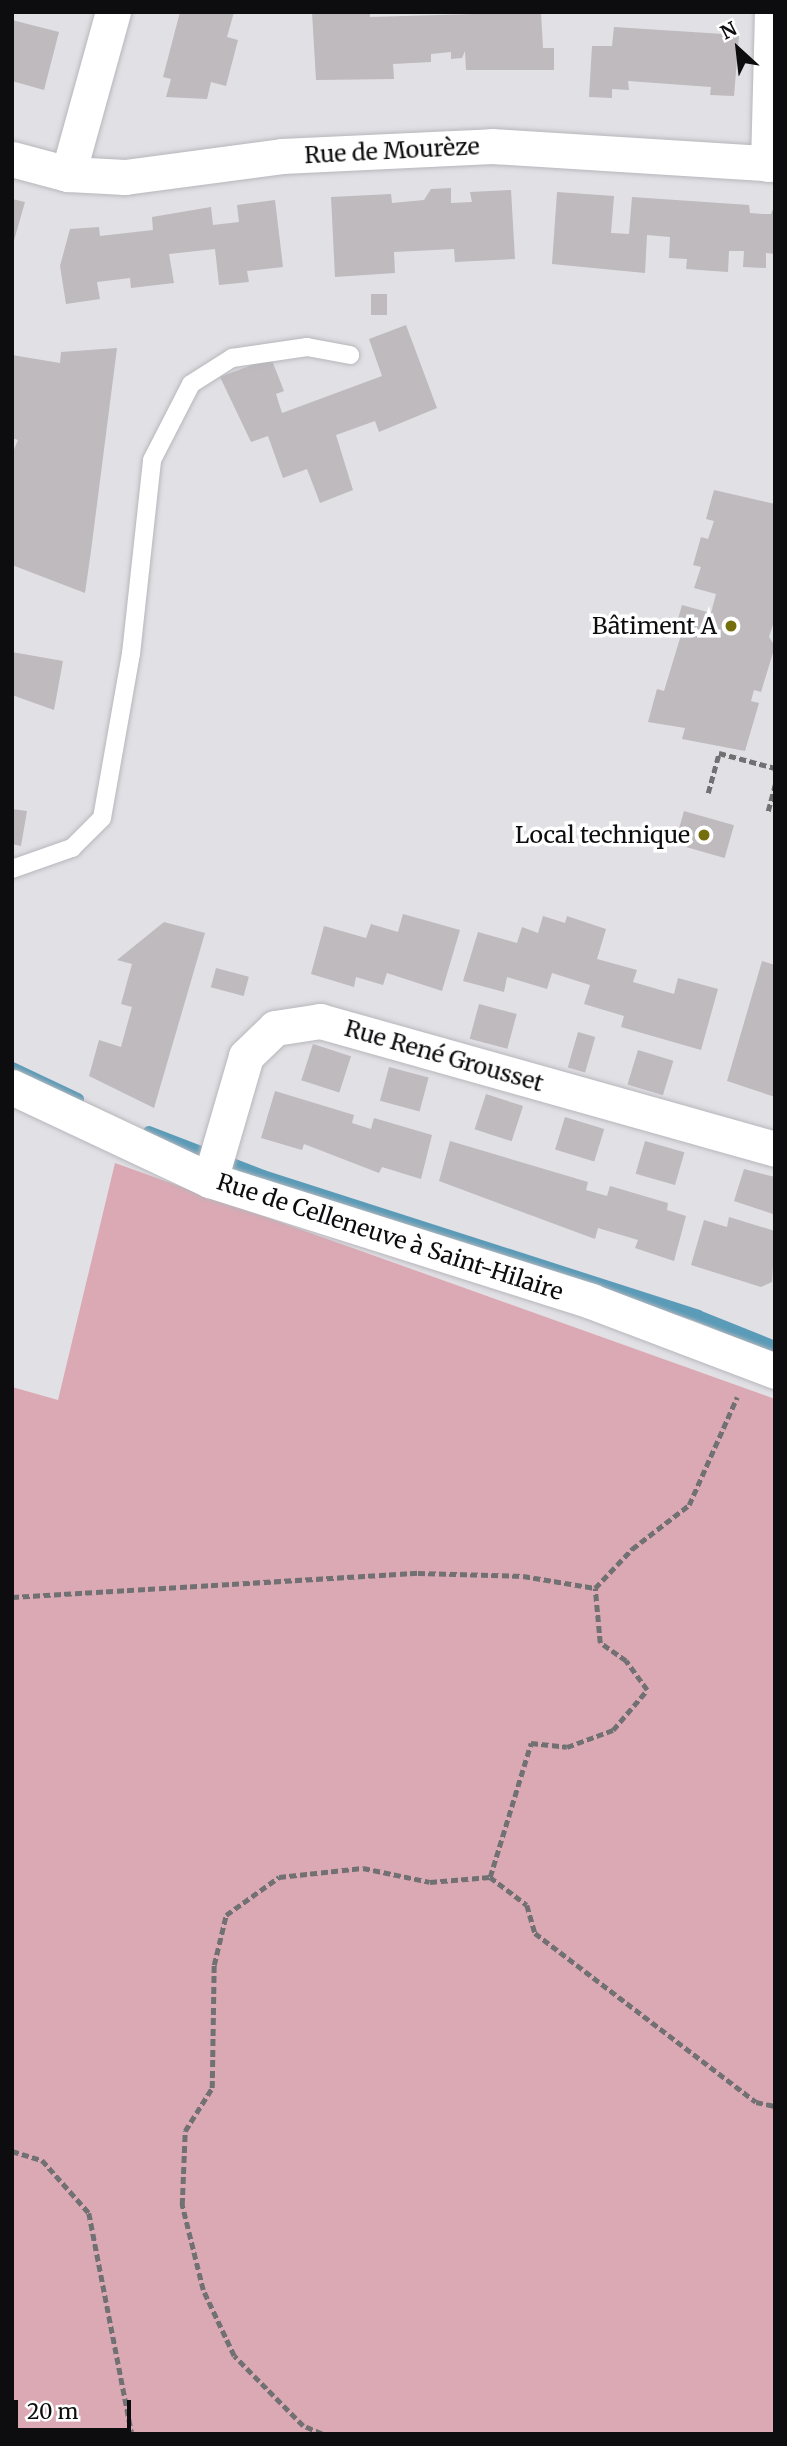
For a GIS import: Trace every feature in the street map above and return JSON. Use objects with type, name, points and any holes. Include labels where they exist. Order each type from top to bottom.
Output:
[{"type":"street","points":[[68,174],[113,12]]},
{"type":"street","points":[[771,164],[772,12]]},
{"type":"street","name":"Rue de Mourèze","points":[[12,159],[68,174],[125,177],[282,156],[492,146],[771,164]]},
{"type":"street","name":"Rue René Grousset","points":[[209,1180],[246,1056],[275,1028],[320,1021],[775,1149]]},
{"type":"street","name":"Rue de Celleneuve à Saint-Hilaire","points":[[12,1087],[209,1180],[767,1358]]},
{"type":"lane","points":[[12,869],[72,848],[102,818],[131,654],[152,460],[191,384],[232,358],[307,347],[350,355]]},
{"type":"path","points":[[708,793],[719,753],[775,768]]},
{"type":"path","points":[[768,811],[775,785]]},
{"type":"path","points":[[490,1877],[531,1743],[567,1747],[612,1730],[647,1690],[626,1661],[600,1643],[595,1588],[632,1549],[690,1505],[767,1358]]},
{"type":"path","points":[[12,1597],[418,1573],[523,1576],[595,1588]]},
{"type":"path","points":[[322,2434],[303,2426],[234,2356],[202,2290],[183,2205],[184,2131],[212,2088],[214,1965],[226,1915],[279,1877],[363,1868],[430,1882],[490,1877],[527,1905],[535,1933],[756,2102],[775,2106]]},
{"type":"path","points":[[12,2151],[42,2160],[89,2213],[132,2434]]},
{"type":"shaded area","points":[[115,1163],[775,1399],[775,2434],[12,2434],[12,1387],[58,1400]]},
{"type":"building","points":[[180,12],[234,12],[227,37],[238,40],[226,86],[211,82],[207,99],[166,97],[171,79],[163,77]]},
{"type":"building","points":[[312,12],[370,12],[370,17],[541,12],[543,48],[554,48],[554,70],[466,70],[465,51],[462,58],[451,59],[451,52],[431,54],[431,62],[393,64],[394,79],[316,80]]},
{"type":"building","points":[[12,20],[59,32],[44,90],[12,81]]},
{"type":"building","points":[[614,27],[739,35],[734,96],[710,95],[711,87],[628,81],[629,90],[612,89],[612,98],[589,97],[592,46],[612,46]]},
{"type":"building","points":[[451,188],[451,203],[472,202],[470,192],[511,190],[515,259],[455,262],[454,249],[394,252],[395,273],[335,277],[331,197],[391,194],[392,203],[424,200],[431,189]]},
{"type":"building","points":[[557,192],[614,196],[611,233],[629,234],[632,197],[749,205],[750,213],[763,214],[771,214],[775,204],[775,254],[766,253],[766,268],[743,267],[744,251],[729,251],[728,272],[686,269],[687,259],[669,258],[670,237],[647,235],[645,273],[552,264]]},
{"type":"building","points":[[12,199],[25,202],[13,244],[12,244]]},
{"type":"building","points":[[275,200],[283,267],[247,271],[249,282],[219,285],[215,249],[169,254],[174,283],[131,288],[130,278],[97,282],[100,299],[66,304],[60,266],[70,229],[99,227],[100,236],[153,230],[152,217],[211,207],[213,225],[239,222],[237,205]]},
{"type":"building","points":[[371,294],[387,294],[387,315],[371,315]]},
{"type":"building","points":[[406,325],[437,408],[379,432],[375,421],[336,435],[353,490],[320,503],[307,469],[283,478],[268,436],[251,442],[220,377],[271,358],[284,391],[276,394],[282,413],[382,376],[369,339]]},
{"type":"building","points":[[117,348],[85,593],[12,565],[12,454],[18,440],[12,438],[12,355],[60,363],[61,352]]},
{"type":"building","name":"Bâtiment A","points":[[714,490],[775,504],[775,618],[769,637],[775,646],[761,692],[754,690],[751,701],[759,703],[745,751],[682,739],[685,728],[648,722],[657,689],[664,691],[681,635],[674,633],[682,605],[711,613],[716,594],[694,588],[701,567],[693,565],[701,537],[708,539],[714,521],[706,519]]},
{"type":"building","points":[[12,652],[63,661],[54,710],[12,695]]},
{"type":"building","points":[[12,809],[27,811],[21,846],[12,844]]},
{"type":"building","name":"Local technique","points":[[684,811],[734,825],[725,858],[675,844]]},
{"type":"building","points":[[403,914],[460,930],[442,991],[387,973],[383,985],[356,977],[354,987],[311,974],[324,926],[366,938],[371,924],[398,932]]},
{"type":"building","points":[[543,916],[565,923],[567,916],[606,929],[597,959],[637,970],[633,982],[674,994],[678,978],[718,989],[701,1050],[621,1027],[624,1016],[584,1004],[590,985],[552,973],[547,989],[507,977],[504,992],[463,981],[478,932],[517,943],[522,927],[538,933]]},
{"type":"building","points":[[164,922],[205,933],[154,1108],[89,1076],[99,1040],[121,1047],[132,1007],[121,1004],[132,964],[117,960]]},
{"type":"building","points":[[762,961],[775,965],[775,1097],[727,1081]]},
{"type":"building","points":[[216,968],[249,977],[244,996],[211,987]]},
{"type":"building","points":[[479,1004],[517,1014],[507,1049],[470,1039]]},
{"type":"building","points":[[578,1032],[595,1037],[585,1073],[568,1068]]},
{"type":"building","points":[[313,1044],[351,1056],[339,1093],[301,1080]]},
{"type":"building","points":[[638,1050],[673,1061],[663,1095],[627,1084]]},
{"type":"building","points":[[389,1067],[429,1078],[420,1111],[380,1101]]},
{"type":"building","points":[[275,1091],[354,1115],[352,1123],[371,1129],[374,1118],[432,1135],[421,1179],[382,1167],[379,1173],[304,1144],[302,1150],[261,1138]]},
{"type":"building","points":[[486,1094],[523,1106],[512,1141],[475,1129]]},
{"type":"building","points":[[565,1117],[604,1129],[594,1162],[555,1150]]},
{"type":"building","points":[[450,1141],[588,1182],[586,1190],[607,1196],[610,1186],[668,1203],[667,1210],[686,1216],[674,1261],[635,1248],[638,1240],[598,1228],[595,1239],[439,1181]]},
{"type":"building","points":[[645,1141],[684,1152],[675,1185],[636,1174]]},
{"type":"building","points":[[744,1169],[775,1177],[773,1214],[734,1201]]},
{"type":"building","points":[[729,1217],[775,1231],[772,1282],[761,1287],[691,1265],[704,1220],[727,1227]]},
{"type":"waterway","points":[[12,1068],[78,1099]]},
{"type":"waterway","points":[[149,1132],[263,1176],[698,1316],[775,1347]]},
{"type":"place","name":"Bâtiment A","points":[[731,626]]},
{"type":"place","name":"Local technique","points":[[704,835]]}]
